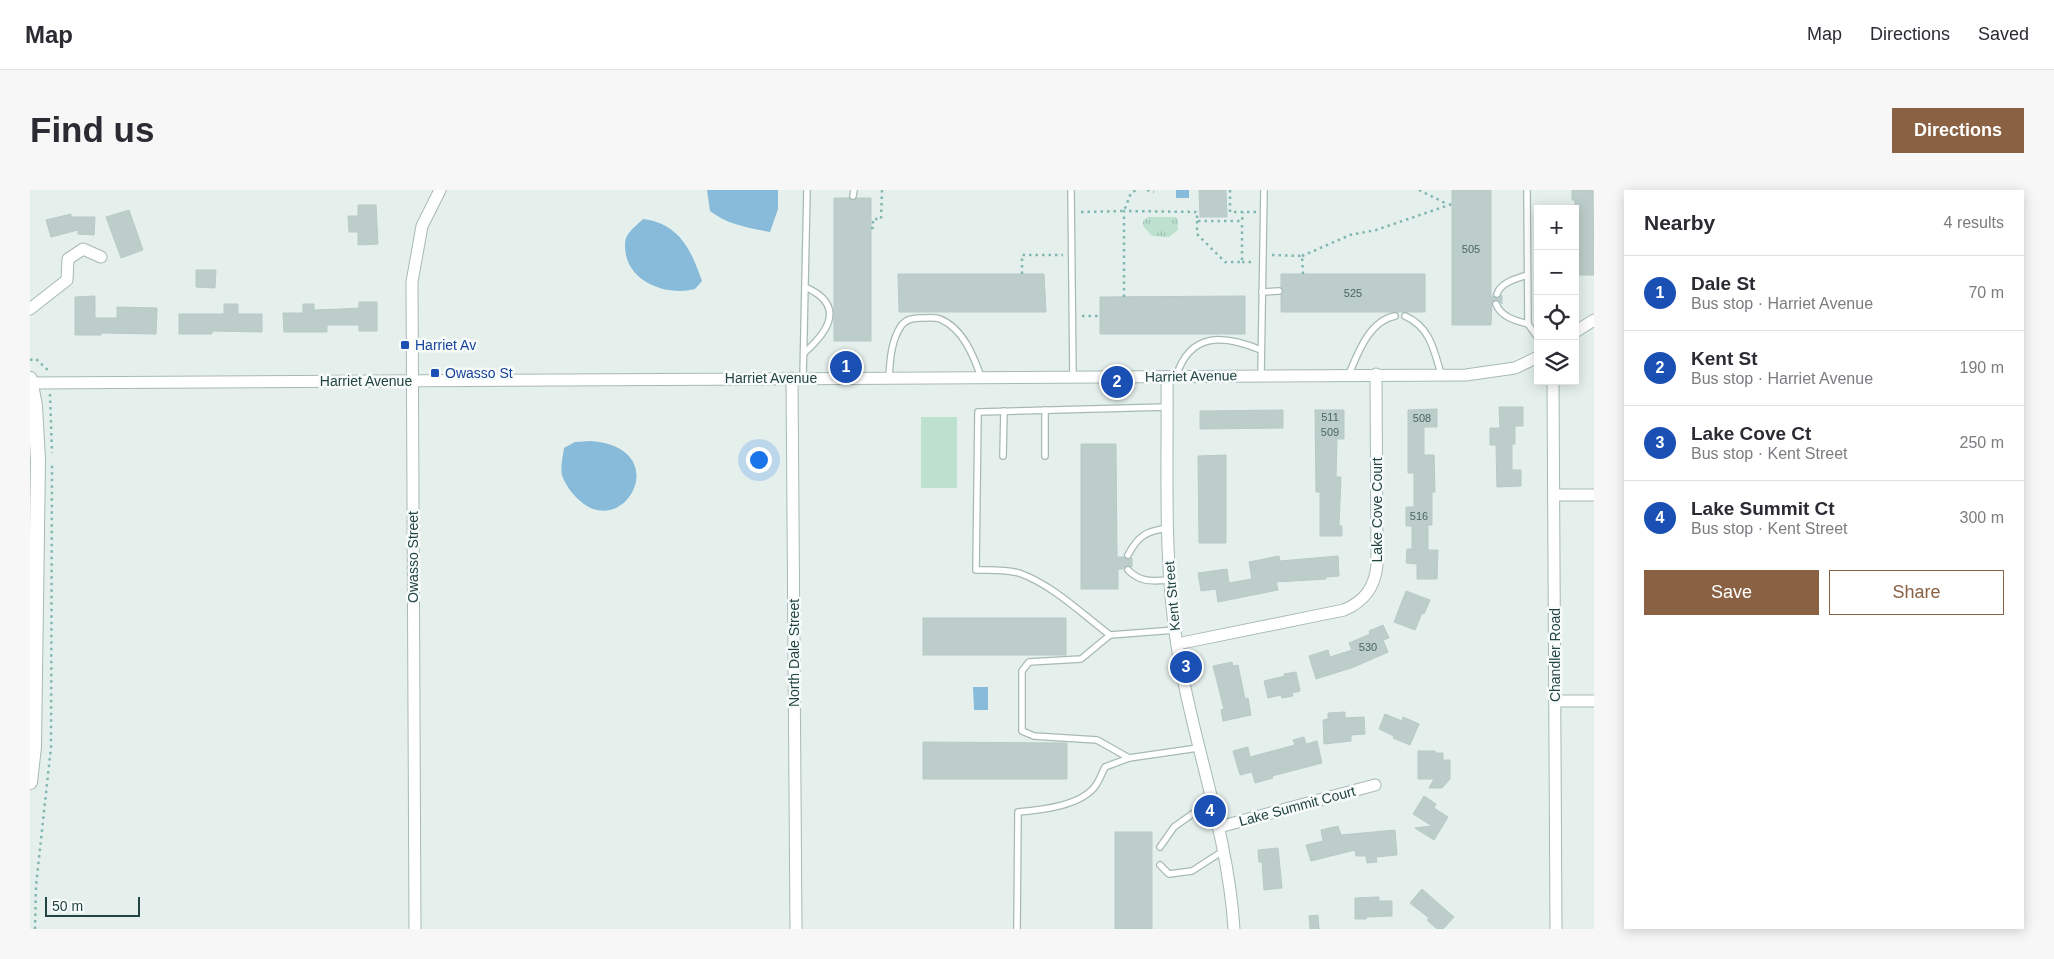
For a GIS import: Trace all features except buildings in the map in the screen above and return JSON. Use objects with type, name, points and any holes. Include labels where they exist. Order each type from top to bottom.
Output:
[{"type":"street","name":"Owasso Street","points":[[415,929],[412,282],[422,226],[440,190]]},
{"type":"street","points":[[30,309],[68,280],[68,259],[83,249],[101,257]]},
{"type":"street","points":[[1579,329],[1594,320]]},
{"type":"street","name":"Harriet Avenue","points":[[30,381],[1466,375],[1514,368],[1534,359]]},
{"type":"street","name":"Lake Cove Court","points":[[1177,644],[1344,610],[1354,606],[1372,588],[1376,577],[1377,565],[1376,374]]},
{"type":"street","name":"Kent Street","points":[[1172,377],[1168,407],[1168,528],[1170,580],[1175,630],[1188,706],[1224,850],[1234,929]]},
{"type":"street","name":"North Dale Street","points":[[796,929],[798,378]]},
{"type":"street","points":[[30,381],[37,432],[34,534],[34,746],[30,782]]},
{"type":"street","name":"Chandler Road","points":[[1553,385],[1556,929]]},
{"type":"street","points":[[1554,495],[1594,495]]},
{"type":"street","points":[[1555,701],[1594,701]]},
{"type":"street","name":"Lake Summit Court","points":[[1219,827],[1375,785]]},
{"type":"lane","points":[[798,378],[804,353],[807,190]]},
{"type":"lane","points":[[1071,190],[1073,377]]},
{"type":"lane","points":[[1260,375],[1264,190]]},
{"type":"lane","points":[[1527,190],[1528,324],[1534,332]]},
{"type":"lane","points":[[1497,294],[1498,288],[1527,275]]},
{"type":"lane","points":[[804,353],[819,340],[830,321],[829,308],[822,297],[805,287]]},
{"type":"lane","points":[[1262,292],[1279,291]]},
{"type":"lane","points":[[1496,304],[1499,310],[1507,316],[1528,324]]},
{"type":"lane","points":[[1349,374],[1366,339],[1380,323],[1395,316]]},
{"type":"lane","points":[[1404,316],[1422,327],[1428,335],[1442,374]]},
{"type":"lane","points":[[888,378],[891,350],[902,324],[911,318],[941,319],[951,326],[973,355],[980,377]]},
{"type":"lane","points":[[1172,377],[1187,353],[1196,346],[1213,339],[1230,340],[1261,350]]},
{"type":"lane","points":[[1110,635],[1050,590],[1020,574],[1003,570],[976,570],[978,412],[1168,407]]},
{"type":"lane","points":[[1045,410],[1045,456]]},
{"type":"lane","points":[[1003,456],[1004,412]]},
{"type":"lane","points":[[1128,555],[1134,543],[1150,530],[1168,528]]},
{"type":"lane","points":[[1128,570],[1136,578],[1150,581],[1170,580]]},
{"type":"lane","points":[[1129,758],[1097,740],[1034,736],[1022,731],[1022,671],[1029,662],[1081,659],[1110,635],[1175,630]]},
{"type":"lane","points":[[1017,929],[1018,812],[1043,810],[1074,802],[1096,786],[1105,767],[1129,758],[1198,748]]},
{"type":"lane","points":[[1160,847],[1174,827],[1212,800]]},
{"type":"lane","points":[[1160,865],[1169,874],[1192,871],[1224,850]]},
{"type":"path","points":[[871,228],[873,228],[873,219],[882,219],[882,190]]},
{"type":"path","points":[[1124,297],[1124,211],[1131,193],[1136,190]]},
{"type":"path","points":[[1147,190],[1154,192]]},
{"type":"path","points":[[1230,190],[1230,212],[1263,212]]},
{"type":"path","points":[[1419,190],[1447,204]]},
{"type":"path","points":[[1263,255],[1302,256],[1350,235],[1376,230],[1447,204],[1452,204]]},
{"type":"path","points":[[1072,212],[1197,212],[1197,234],[1225,262],[1242,262],[1243,212]]},
{"type":"path","points":[[1197,222],[1242,222]]},
{"type":"path","points":[[1022,274],[1022,255],[1072,255]]},
{"type":"path","points":[[1302,256],[1303,274]]},
{"type":"path","points":[[1073,316],[1100,316]]},
{"type":"path","points":[[30,360],[36,358]]},
{"type":"green space","points":[[1148,217],[1176,217],[1178,230],[1169,237],[1152,236],[1143,226],[1143,221]]},
{"type":"green space","points":[[921,417],[957,417],[957,488],[921,488]]},
{"type":"water","points":[[707,190],[778,190],[778,209],[770,232],[739,225],[717,216],[710,211]]},
{"type":"water","points":[[1176,190],[1189,190],[1189,198],[1176,198]]},
{"type":"water","points":[[643,219],[666,226],[682,240],[693,259],[702,281],[695,289],[674,291],[663,289],[653,286],[636,274],[626,255],[625,243],[628,234]]},
{"type":"water","points":[[591,441],[617,447],[631,459],[636,474],[634,489],[625,502],[612,509],[596,510],[579,500],[569,489],[561,472],[564,448],[575,442]]},
{"type":"water","points":[[973,687],[988,687],[988,710],[974,710]]},
{"type":"place","name":"Harriet Av","points":[[405,345]]},
{"type":"place","name":"Dale St","points":[[846,367]]},
{"type":"place","name":"Owasso St","points":[[435,373]]},
{"type":"place","name":"Kent St","points":[[1117,382]]},
{"type":"place","name":"Lake Cove Ct","points":[[1186,667]]},
{"type":"place","name":"Lake Summit Ct","points":[[1210,811]]}]
